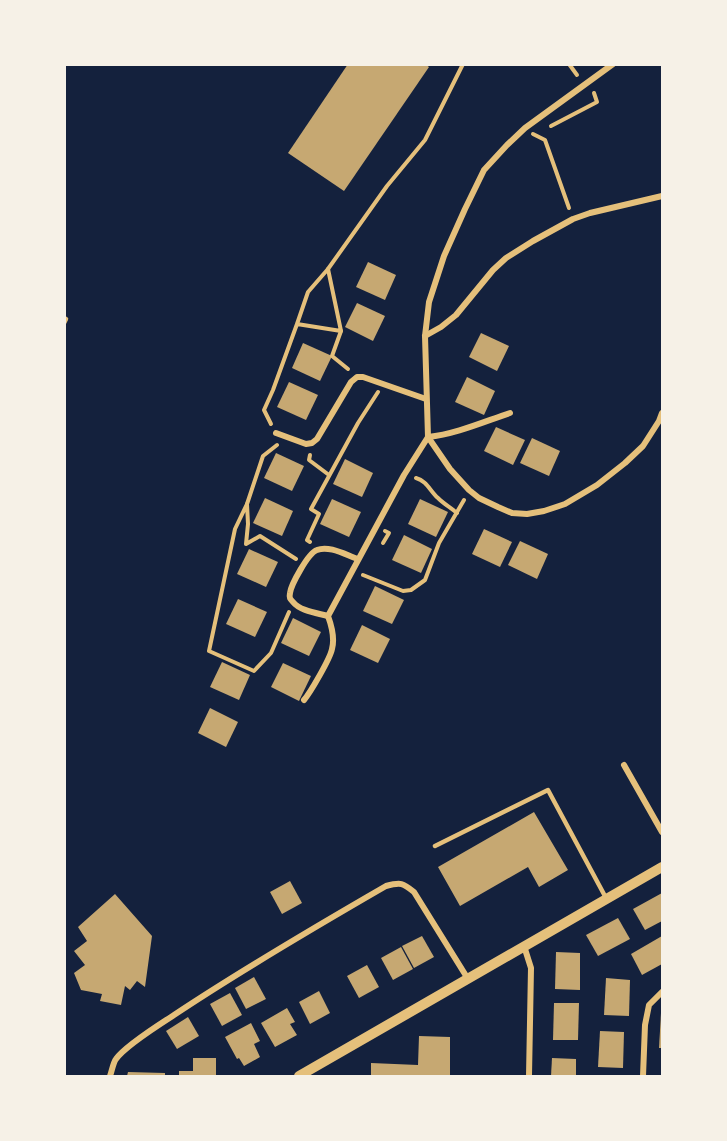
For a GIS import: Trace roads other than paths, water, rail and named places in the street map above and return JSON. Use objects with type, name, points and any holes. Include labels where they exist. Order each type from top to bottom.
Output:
[{"type":"street","points":[[613,64],[525,128],[484,170],[444,256],[429,302],[425,336],[428,437],[450,469],[469,490],[491,504],[512,513],[527,514],[565,504],[597,485],[626,463],[642,446],[663,412]]},
{"type":"street","points":[[425,336],[456,315],[493,270],[506,258],[573,219],[613,206],[663,196]]},
{"type":"street","points":[[276,433],[306,444],[312,443],[317,439],[351,382],[357,377],[363,377],[426,399]]},
{"type":"street","points":[[304,700],[332,650],[333,629],[328,616],[404,475],[428,437],[460,430],[510,413]]},
{"type":"street","points":[[328,616],[301,608],[290,598],[290,591],[304,564],[312,552],[328,549],[358,560]]},
{"type":"street","points":[[624,765],[663,832]]},
{"type":"street","points":[[299,1077],[663,867]]},
{"type":"street","points":[[110,1077],[115,1060],[167,1019],[224,981],[301,935],[386,886],[397,883],[404,884],[414,892],[468,980]]},
{"type":"street","points":[[524,946],[531,968],[529,1077]]},
{"type":"street","points":[[644,1077],[645,1025],[649,1005],[663,992]]},
{"type":"lane","points":[[435,846],[548,790],[607,899]]}]
